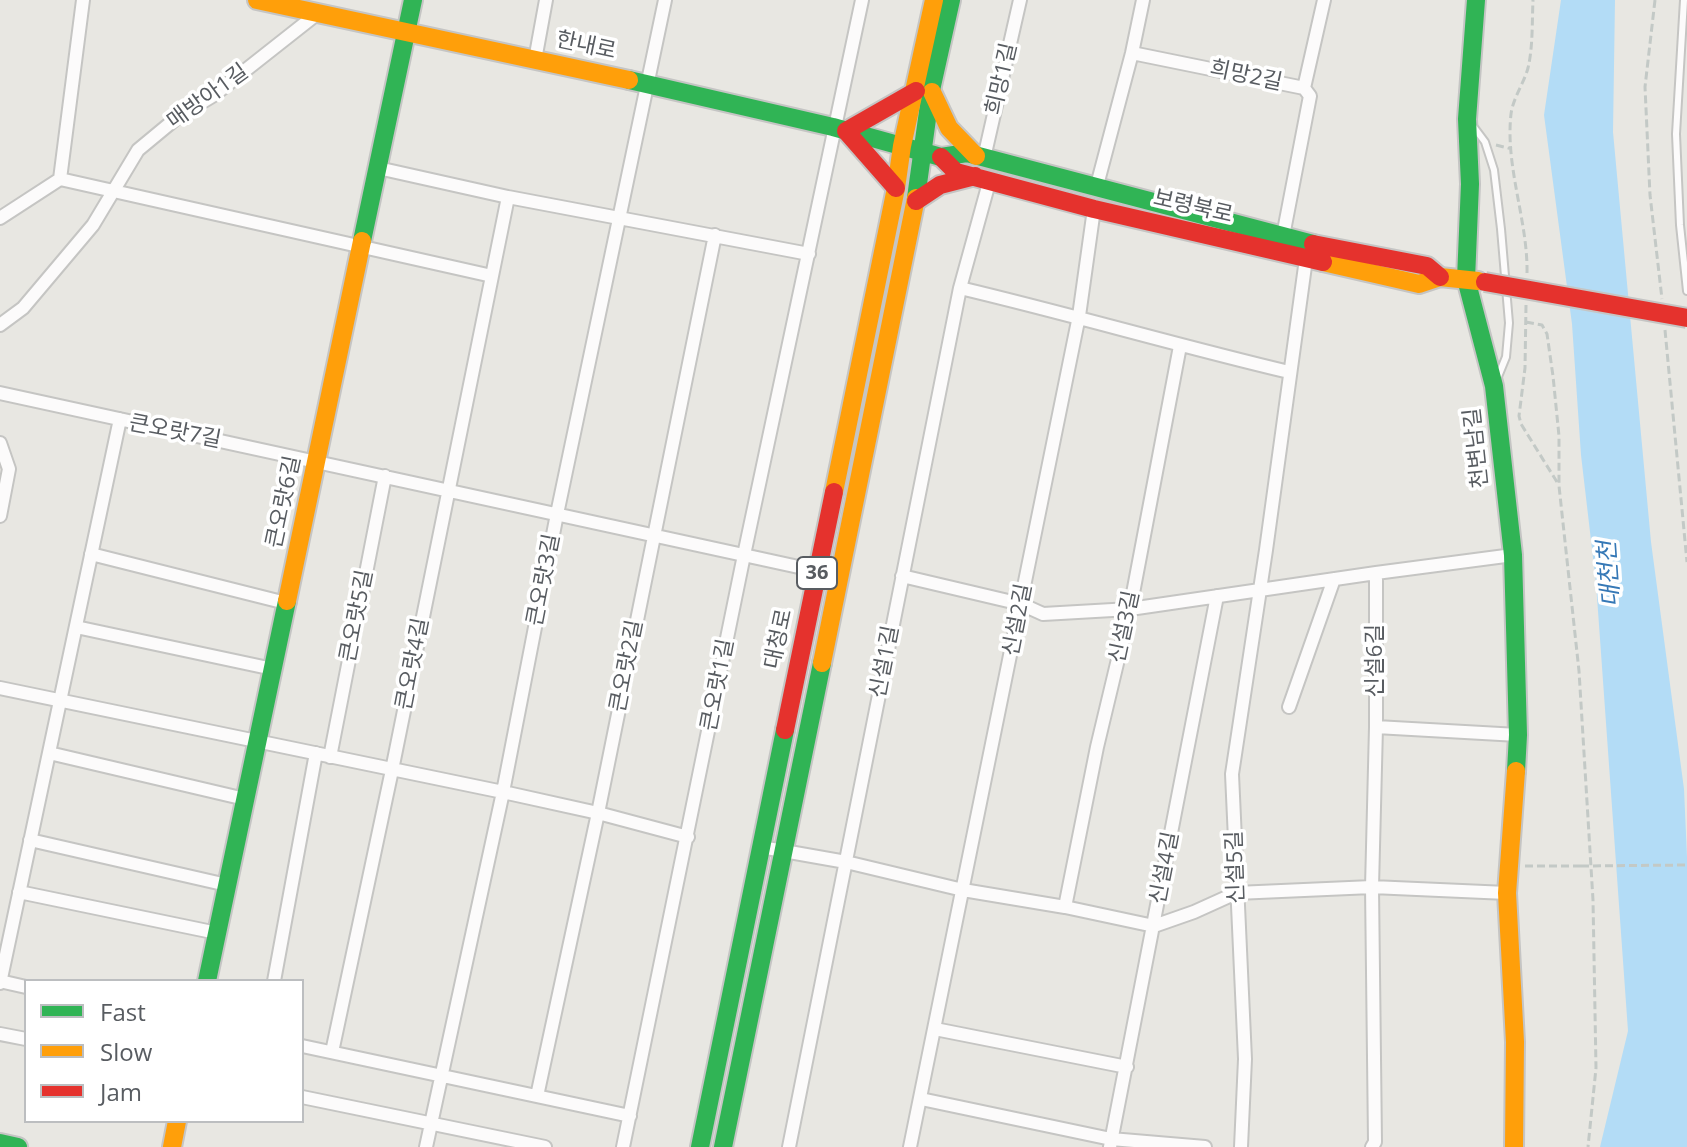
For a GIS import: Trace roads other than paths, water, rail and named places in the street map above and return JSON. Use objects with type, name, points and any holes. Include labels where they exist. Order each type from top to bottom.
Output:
[{"type":"main road","name":"한내로","points":[[257,0],[280,2],[318,13],[647,84],[902,146]]},
{"type":"main road","name":"큰오랏6길","points":[[207,979],[413,0]]},
{"type":"main road","name":"대청로","points":[[723,1147],[916,201],[923,90],[934,0]]},
{"type":"main road","name":"대청로","points":[[700,1147],[896,188],[902,146],[951,0]]},
{"type":"main road","name":"천변남길","points":[[1476,0],[1467,119],[1470,184],[1466,279],[1494,386],[1513,555],[1518,735],[1507,893],[1515,1042],[1514,1147]]},
{"type":"main road","points":[[896,188],[839,129],[923,90],[954,138],[980,157]]},
{"type":"main road","name":"보령북로","points":[[902,146],[941,157],[967,153],[1283,236],[1427,266],[1440,277]]},
{"type":"main road","name":"보령북로","points":[[941,157],[956,172],[1094,209],[1419,284],[1440,277],[1466,279],[1687,318]]},
{"type":"main road","points":[[916,201],[940,185],[983,178]]},
{"type":"main road","points":[[172,1147],[177,1123]]},
{"type":"main road","points":[[0,1143],[18,1147]]},
{"type":"street","points":[[60,179],[83,0]]},
{"type":"street","points":[[535,60],[546,0]]},
{"type":"street","name":"큰오랏3길","points":[[426,1147],[503,792],[557,514],[665,0]]},
{"type":"street","name":"큰오랏1길","points":[[623,1147],[744,555],[839,129],[862,0]]},
{"type":"street","name":"희망1길","points":[[980,157],[1020,0]]},
{"type":"street","points":[[1096,189],[1143,0]]},
{"type":"street","points":[[1304,88],[1324,0]]},
{"type":"street","name":"매방아1길","points":[[0,325],[23,308],[93,225],[138,150],[318,13]]},
{"type":"street","name":"희망2길","points":[[1132,53],[1304,88],[1310,96],[1283,236]]},
{"type":"street","points":[[378,168],[618,219],[809,254]]},
{"type":"street","name":"신설1길","points":[[789,1147],[983,178]]},
{"type":"street","points":[[0,218],[60,179],[492,276]]},
{"type":"street","name":"큰오랏4길","points":[[332,1052],[508,197]]},
{"type":"street","name":"신설2길","points":[[910,1147],[1079,316],[1094,209]]},
{"type":"street","name":"큰오랏2길","points":[[537,1096],[598,813],[715,235]]},
{"type":"street","name":"신설5길","points":[[1241,1147],[1245,1059],[1232,774],[1306,259]]},
{"type":"street","points":[[960,288],[1289,372]]},
{"type":"street","name":"신설3길","points":[[1065,907],[1097,747],[1130,609],[1180,346]]},
{"type":"street","points":[[0,393],[120,419]]},
{"type":"street","name":"큰오랏7길","points":[[0,982],[120,419],[817,571]]},
{"type":"street","points":[[0,443],[9,469],[0,516]]},
{"type":"street","name":"큰오랏5길","points":[[330,757],[385,476]]},
{"type":"street","points":[[91,554],[286,603]]},
{"type":"street","points":[[902,576],[1021,604],[1043,614],[1130,609],[1260,588],[1513,555]]},
{"type":"street","name":"신설6길","points":[[1372,1147],[1375,1142],[1372,887],[1376,573]]},
{"type":"street","points":[[1289,707],[1334,579]]},
{"type":"street","name":"신설4길","points":[[1110,1143],[1217,596]]},
{"type":"street","points":[[76,627],[273,669]]},
{"type":"street","points":[[0,688],[503,792],[688,837]]},
{"type":"street","points":[[1376,727],[1518,735]]},
{"type":"street","points":[[49,753],[245,799]]},
{"type":"street","points":[[274,979],[316,753]]},
{"type":"street","points":[[30,840],[227,885]]},
{"type":"street","points":[[761,847],[1154,926],[1236,893],[1372,887],[1507,893]]},
{"type":"street","points":[[19,892],[217,933]]},
{"type":"street","points":[[0,982],[24,987]]},
{"type":"street","points":[[935,1029],[1127,1067]]},
{"type":"street","points":[[0,1034],[24,1039]]},
{"type":"street","points":[[304,1046],[630,1116]]},
{"type":"street","points":[[304,1097],[545,1147]]},
{"type":"street","points":[[921,1099],[1110,1143],[1205,1147]]},
{"type":"lane","points":[[1684,0],[1676,134],[1687,291]]},
{"type":"lane","points":[[1682,34],[1687,20]]},
{"type":"lane","points":[[1467,119],[1485,142],[1494,170],[1501,229],[1509,323],[1506,357],[1494,386]]},
{"type":"water","name":"대천천","points":[[1561,0],[1615,0],[1613,132],[1651,542],[1684,789],[1687,857],[1687,1147],[1600,1147],[1628,1031],[1596,583],[1581,455],[1572,324],[1544,115]]}]
